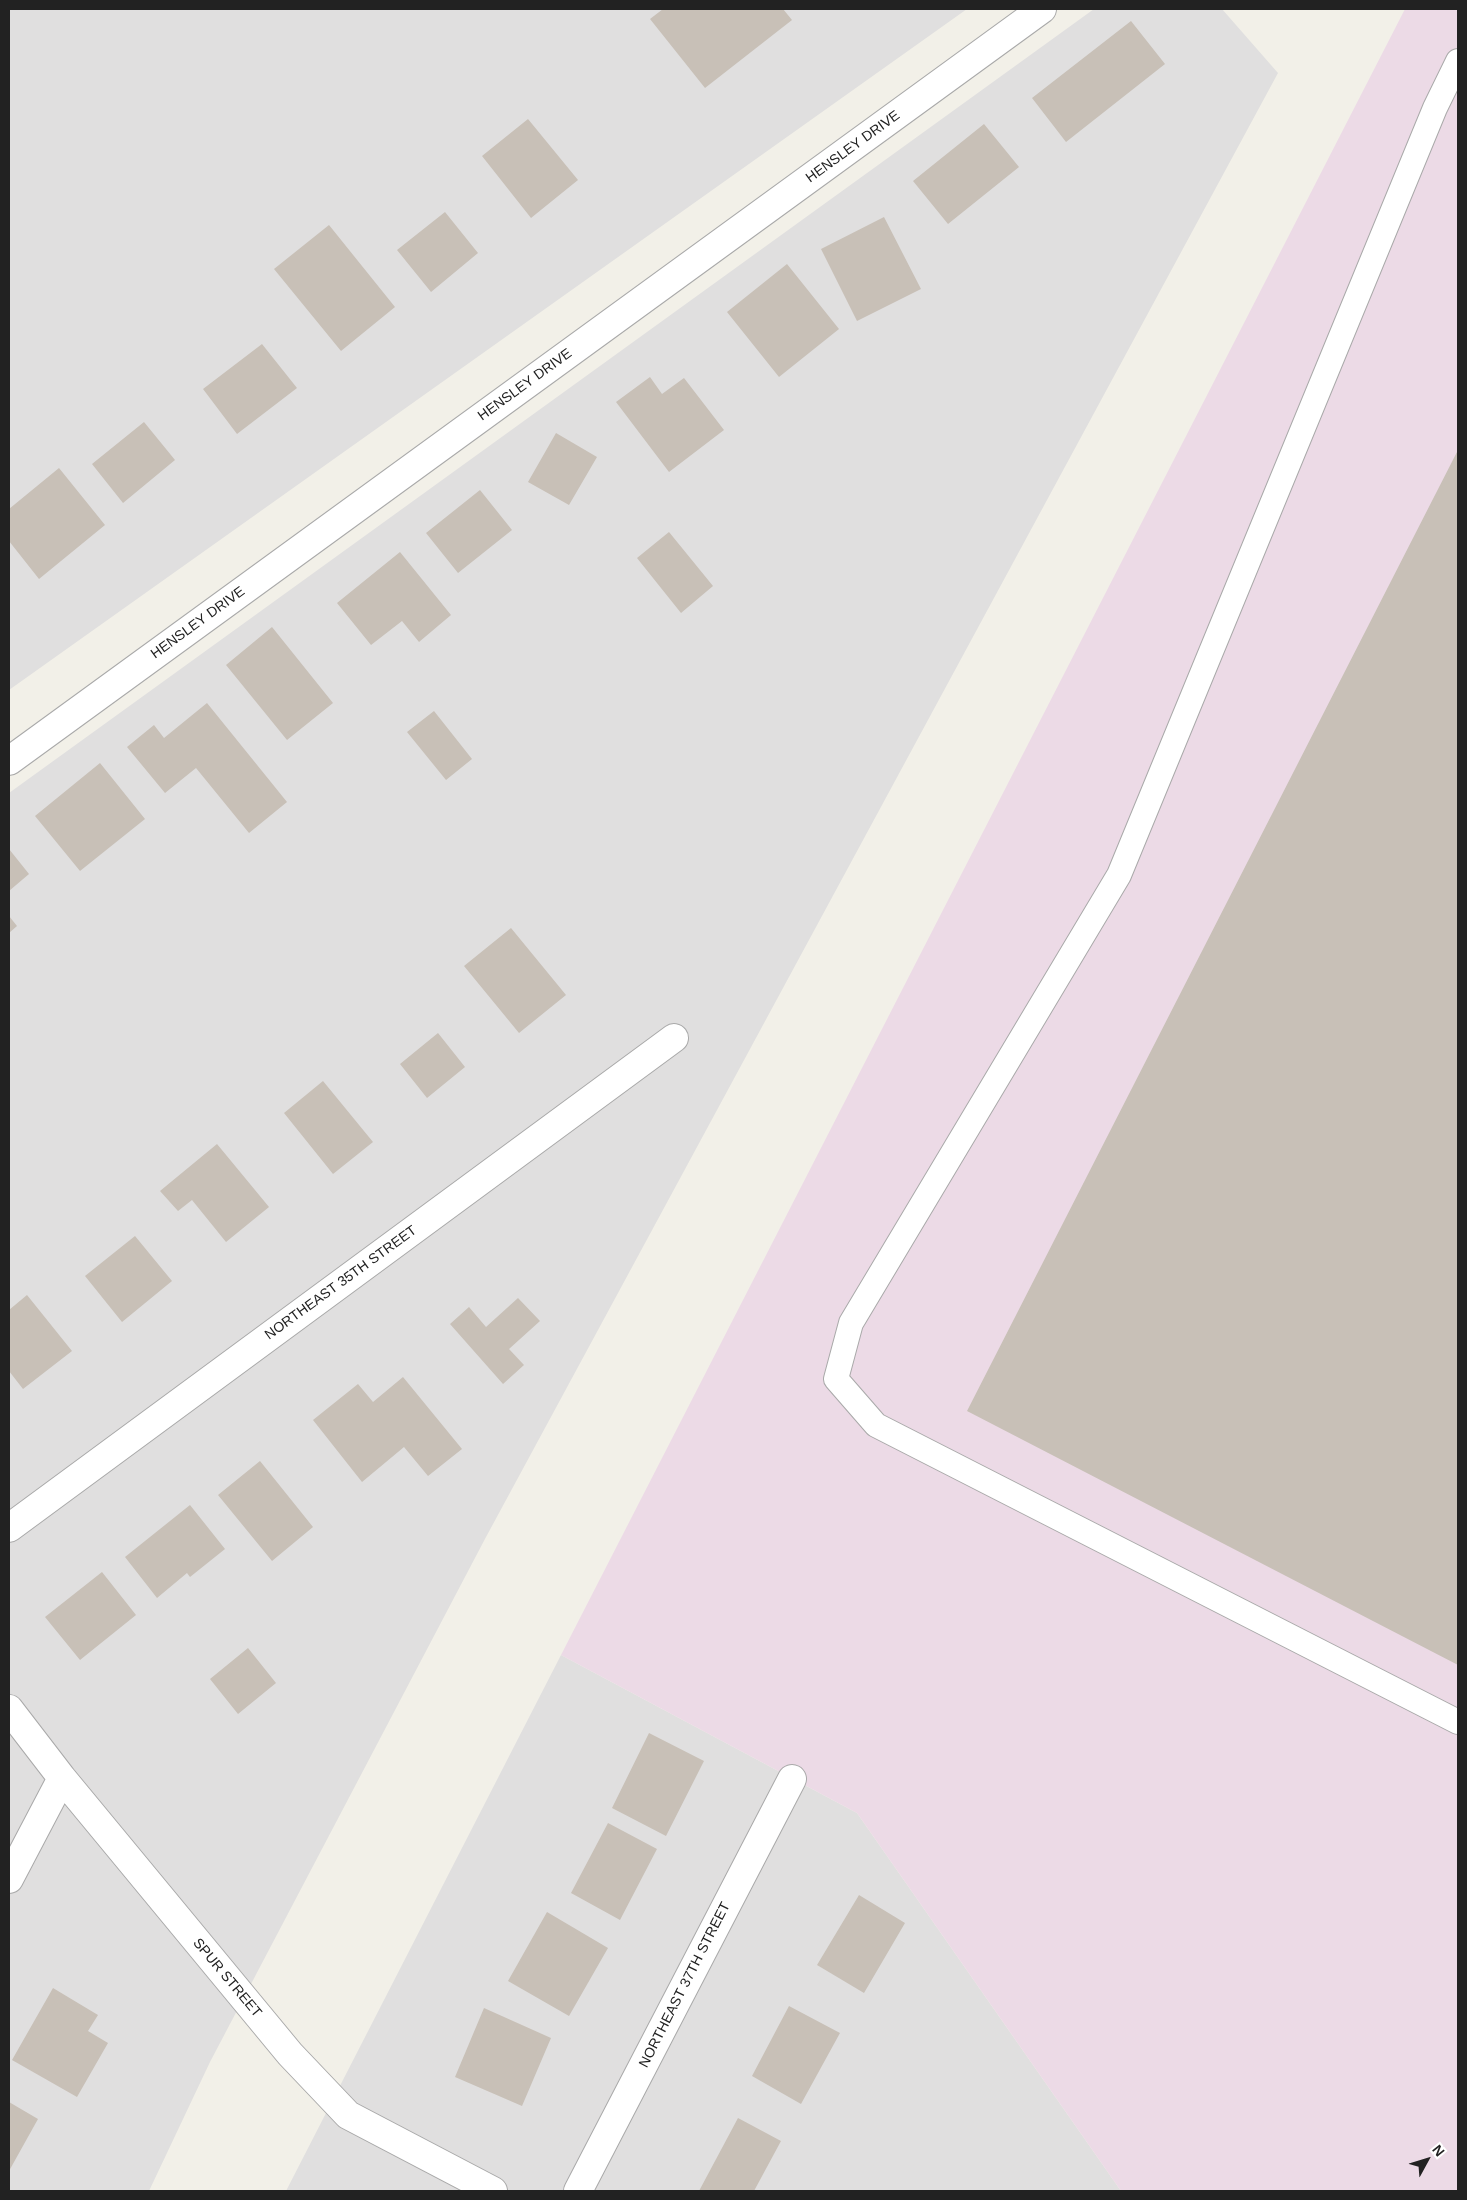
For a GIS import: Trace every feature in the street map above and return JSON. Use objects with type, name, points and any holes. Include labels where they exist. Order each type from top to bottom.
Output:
[{"type":"street","name":"HENSLEY DRIVE","points":[[9,761],[1042,9]]},
{"type":"street","name":"NORTHEAST 35TH STREET","points":[[9,1528],[674,1038]]},
{"type":"street","name":"SPUR STREET","points":[[9,1709],[62,1778],[290,2054],[348,2115],[493,2191]]},
{"type":"street","points":[[9,1879],[62,1778]]},
{"type":"street","name":"NORTHEAST 37TH STREET","points":[[578,2191],[792,1779]]},
{"type":"lane","points":[[1458,61],[1435,108],[1119,874],[851,1323],[836,1379],[876,1425],[1458,1722]]},
{"type":"shaded area","points":[[9,9],[967,9],[9,690]]},
{"type":"shaded area","points":[[1094,9],[1222,9],[1278,73],[486,1537],[210,2062],[149,2191],[9,2191],[9,793]]},
{"type":"shaded area","points":[[1405,9],[1458,9],[1458,2191],[1121,2191],[857,1813],[561,1655]]},
{"type":"shaded area","points":[[561,1655],[857,1813],[1121,2191],[286,2191]]},
{"type":"building","points":[[663,9],[783,9],[792,20],[705,88],[650,19]]},
{"type":"building","points":[[1131,21],[1165,64],[1066,142],[1032,98]]},
{"type":"building","points":[[528,119],[578,180],[531,218],[482,156]]},
{"type":"building","points":[[984,124],[1019,167],[948,224],[913,181]]},
{"type":"building","points":[[445,212],[478,253],[431,292],[397,250]]},
{"type":"building","points":[[884,217],[921,289],[857,321],[821,249]]},
{"type":"building","points":[[329,225],[395,307],[341,351],[274,269]]},
{"type":"building","points":[[787,264],[839,329],[779,377],[727,312]]},
{"type":"building","points":[[262,344],[297,388],[237,434],[203,389]]},
{"type":"building","points":[[650,377],[662,394],[684,378],[724,430],[669,472],[616,402]]},
{"type":"building","points":[[144,422],[175,460],[123,503],[92,464]]},
{"type":"building","points":[[556,433],[597,457],[569,505],[528,482]]},
{"type":"building","points":[[1458,450],[1458,1665],[967,1411]]},
{"type":"building","points":[[59,468],[105,525],[39,579],[9,541],[9,509]]},
{"type":"building","points":[[480,490],[512,530],[458,573],[426,533]]},
{"type":"building","points":[[669,532],[713,586],[681,613],[637,558]]},
{"type":"building","points":[[400,552],[451,615],[419,642],[402,621],[371,645],[337,603]]},
{"type":"building","points":[[272,627],[333,703],[287,740],[226,665]]},
{"type":"building","points":[[207,703],[287,802],[249,833],[196,768],[165,793],[127,747],[154,725],[164,738]]},
{"type":"building","points":[[434,711],[472,759],[446,780],[407,732]]},
{"type":"building","points":[[100,763],[145,819],[80,871],[35,816]]},
{"type":"building","points":[[9,849],[29,874],[9,891]]},
{"type":"building","points":[[9,916],[17,926],[9,933]]},
{"type":"building","points":[[511,928],[566,995],[519,1033],[464,966]]},
{"type":"building","points":[[438,1033],[465,1067],[427,1098],[400,1064]]},
{"type":"building","points":[[323,1081],[373,1142],[333,1174],[284,1113]]},
{"type":"building","points":[[217,1144],[269,1207],[226,1242],[192,1200],[178,1211],[160,1191]]},
{"type":"building","points":[[135,1236],[172,1281],[122,1322],[85,1276]]},
{"type":"building","points":[[27,1295],[72,1351],[23,1389],[9,1371],[9,1310]]},
{"type":"building","points":[[518,1298],[540,1321],[509,1349],[524,1365],[503,1384],[450,1324],[469,1307],[486,1327]]},
{"type":"building","points":[[403,1377],[462,1449],[428,1476],[404,1447],[362,1482],[313,1420],[358,1384],[373,1402]]},
{"type":"building","points":[[260,1461],[313,1527],[272,1561],[218,1495]]},
{"type":"building","points":[[190,1505],[225,1549],[190,1577],[187,1573],[157,1598],[125,1557]]},
{"type":"building","points":[[102,1572],[136,1615],[80,1660],[45,1617]]},
{"type":"building","points":[[248,1648],[276,1683],[238,1714],[210,1679]]},
{"type":"building","points":[[649,1733],[704,1761],[666,1836],[612,1808]]},
{"type":"building","points":[[608,1823],[657,1849],[620,1920],[571,1893]]},
{"type":"building","points":[[859,1895],[905,1923],[864,1993],[817,1965]]},
{"type":"building","points":[[547,1912],[608,1948],[569,2016],[508,1981]]},
{"type":"building","points":[[53,1988],[98,2015],[88,2031],[108,2043],[77,2097],[12,2060]]},
{"type":"building","points":[[789,2006],[840,2033],[801,2104],[752,2076]]},
{"type":"building","points":[[484,2008],[551,2038],[522,2106],[455,2077]]},
{"type":"building","points":[[9,2102],[38,2119],[9,2171]]},
{"type":"building","points":[[738,2118],[781,2141],[754,2191],[699,2191]]}]
